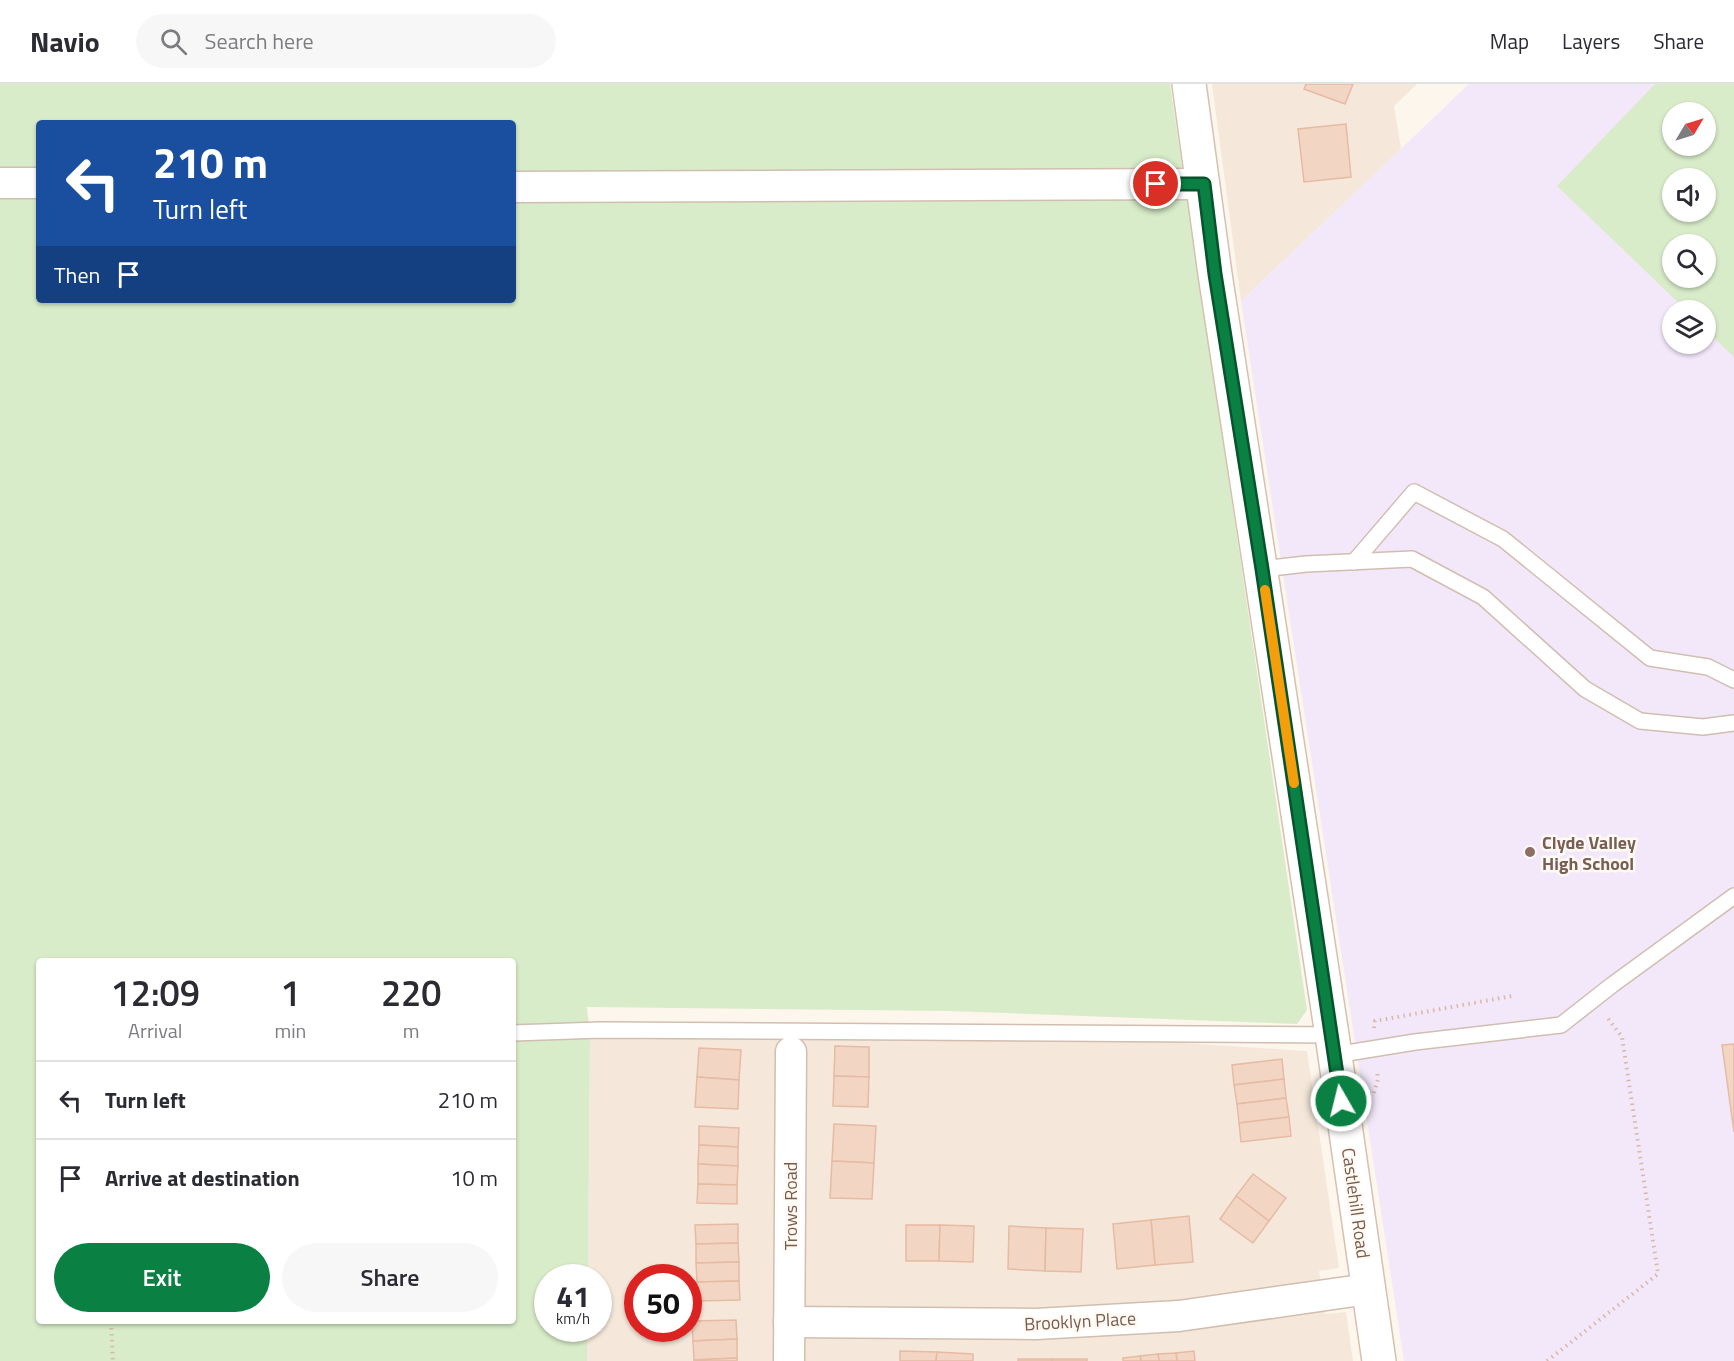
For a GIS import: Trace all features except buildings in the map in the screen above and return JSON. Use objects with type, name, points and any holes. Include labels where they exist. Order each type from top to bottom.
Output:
[{"type":"main road","name":"Castlehill Road","points":[[1189,84],[1215,274],[1262,569],[1379,1361]]},
{"type":"street","points":[[0,183],[36,183]]},
{"type":"street","points":[[516,187],[1204,184]]},
{"type":"street","name":"Trows Road","points":[[789,1361],[791,1052]]},
{"type":"street","name":"Brooklyn Place","points":[[789,1322],[1036,1324],[1179,1316],[1368,1289]]},
{"type":"lane","points":[[1354,562],[1414,492],[1503,539],[1650,658],[1708,667],[1734,680]]},
{"type":"lane","points":[[1262,569],[1412,559],[1483,597],[1585,689],[1640,720],[1703,727],[1734,723]]},
{"type":"lane","points":[[516,1033],[600,1030],[1333,1045],[1372,1049],[1562,1025],[1593,999],[1734,896]]},
{"type":"path","points":[[1372,1099],[1378,1079],[1372,1049],[1375,1021],[1512,996]]},
{"type":"path","points":[[1547,1361],[1658,1274],[1622,1037],[1593,999]]},
{"type":"path","points":[[111,1324],[113,1361]]},
{"type":"shaded area","points":[[1212,84],[1417,84],[1394,106],[1401,149],[1241,301]]},
{"type":"shaded area","name":"Clyde Valley High School","points":[[1469,84],[1734,84],[1734,1361],[1404,1361],[1241,301]]},
{"type":"shaded area","points":[[590,1038],[1122,1039],[1307,1051],[1339,1268],[1319,1271],[1325,1314],[1346,1312],[1353,1361],[587,1361],[587,1342],[612,1342],[612,1264],[588,1264]]},
{"type":"green space","points":[[0,84],[1170,84],[1307,1010],[1297,1024],[950,1011],[587,1007],[590,1038],[588,1264],[534,1264],[534,1342],[587,1342],[587,1361],[0,1361]]},
{"type":"green space","points":[[1655,84],[1734,84],[1734,357],[1716,340],[1716,300],[1676,300],[1663,288],[1716,288],[1716,234],[1662,234],[1662,287],[1557,186]]},
{"type":"slow traffic","points":[[1265,590],[1294,783]]},
{"type":"place","name":"Clyde Valley High School","points":[[1530,852]]},
{"type":"route","points":[[1156,184],[1204,184],[1215,274],[1262,569],[1341,1101]]}]
